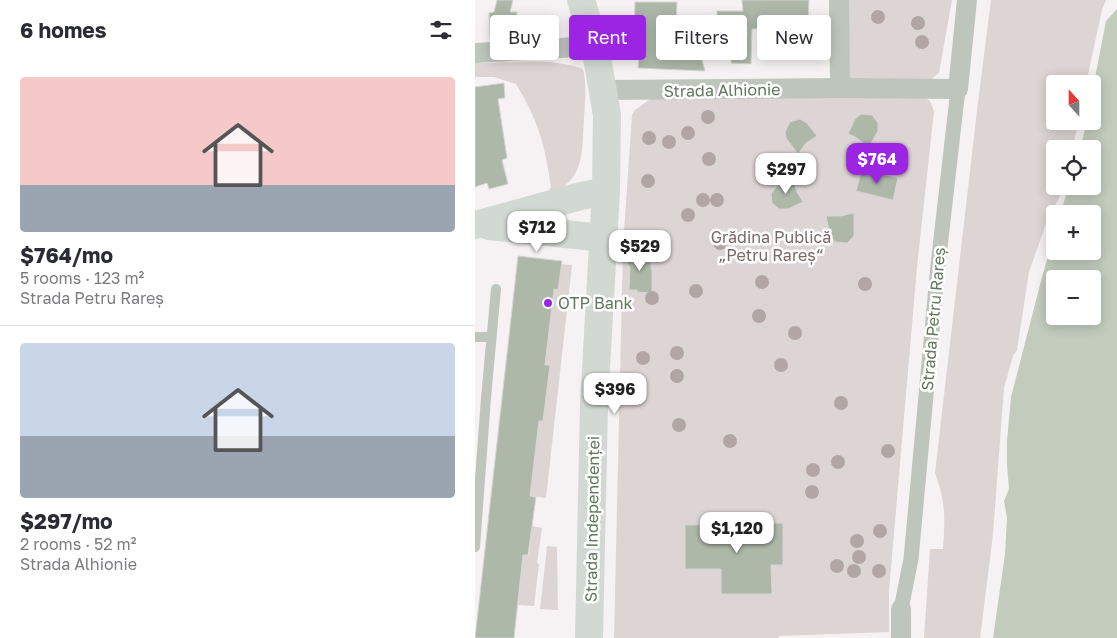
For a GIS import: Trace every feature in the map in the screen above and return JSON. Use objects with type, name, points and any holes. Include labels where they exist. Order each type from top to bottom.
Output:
[{"type":"main road","points":[[581,0],[586,15]]},
{"type":"main road","points":[[475,225],[572,198],[606,191],[607,115],[598,60]]},
{"type":"main road","name":"Strada Independenței","points":[[589,638],[594,404],[606,191]]},
{"type":"main road","points":[[475,225],[603,238]]},
{"type":"street","points":[[839,0],[840,88]]},
{"type":"street","name":"Strada Petru Rareș","points":[[901,638],[901,609],[911,560],[937,265],[967,0]]},
{"type":"street","points":[[475,54],[569,48]]},
{"type":"street","name":"Strada Alhionie","points":[[603,90],[958,89]]},
{"type":"lane","points":[[475,547],[495,288]]},
{"type":"lane","points":[[475,337],[491,337]]},
{"type":"green space","points":[[843,0],[952,0],[939,73],[930,80],[843,80]]},
{"type":"green space","points":[[991,0],[1106,0],[1102,10],[1088,75],[1046,75],[1046,130],[1077,130],[1074,140],[1046,140],[1046,195],[1060,195],[1055,205],[1046,205],[1046,224],[1029,272],[1017,350],[1013,356],[1004,388],[993,534],[980,638],[924,638],[930,549],[943,549],[944,511],[935,473]]},
{"type":"green space","points":[[543,62],[570,65],[583,69],[585,93],[582,153],[575,174],[560,189],[547,193],[551,187],[543,145],[530,109],[516,84],[494,77],[475,77],[475,63]]},
{"type":"green space","name":"Grădina Publică „Petru Rareș“","points":[[653,97],[924,97],[930,101],[934,111],[917,267],[889,591],[889,632],[779,636],[779,638],[614,638],[623,246],[632,115],[635,110]]},
{"type":"green space","points":[[561,264],[572,265],[546,498],[530,496],[539,421],[543,421],[549,365],[545,365],[554,289],[558,289]]},
{"type":"green space","points":[[532,526],[542,528],[534,606],[518,605],[523,555],[529,555]]},
{"type":"green space","points":[[547,546],[557,547],[558,610],[540,609]]},
{"type":"shaded area","points":[[1117,9],[1117,638],[993,638],[1005,554],[1007,518],[1004,501],[1009,489],[1007,441],[1011,397],[1047,260],[1101,260],[1101,205],[1063,205],[1066,195],[1101,195],[1101,140],[1082,140],[1085,130],[1101,130],[1101,75],[1096,75],[1106,21]]},
{"type":"building","points":[[497,0],[513,0],[510,12],[517,12],[517,15],[490,15],[490,39],[489,13],[494,12]]},
{"type":"building","points":[[742,0],[809,0],[808,15],[757,15],[757,29],[752,29],[751,64],[731,63],[731,60],[747,60],[747,15],[717,15],[717,11],[743,11]]},
{"type":"building","points":[[635,2],[677,2],[677,15],[656,15],[656,60],[702,60],[705,71],[638,68],[639,60],[646,60],[646,15],[635,15]]},
{"type":"building","points":[[504,83],[505,98],[498,99],[507,158],[502,160],[508,184],[489,189],[487,183],[475,187],[475,87]]},
{"type":"building","points":[[861,114],[872,115],[878,123],[878,131],[869,147],[848,134],[855,119]]},
{"type":"building","points":[[800,119],[807,123],[817,136],[806,143],[798,154],[786,138],[785,132],[790,122]]},
{"type":"building","points":[[862,169],[898,178],[893,200],[856,191]]},
{"type":"building","points":[[792,176],[797,192],[803,202],[788,209],[779,209],[772,203],[771,194],[776,187]]},
{"type":"building","points":[[854,213],[854,236],[847,243],[835,242],[830,235],[826,216]]},
{"type":"building","points":[[629,250],[647,251],[646,258],[651,260],[652,293],[629,290],[630,267],[627,263],[630,260]]},
{"type":"building","points":[[518,256],[562,261],[558,290],[554,289],[545,365],[550,365],[543,421],[539,421],[530,496],[536,497],[528,555],[523,555],[514,638],[475,638]]},
{"type":"building","points":[[783,523],[783,565],[771,565],[772,594],[721,594],[721,569],[685,569],[685,525]]},
{"type":"place","name":"OTP Bank","points":[[548,303]]}]
